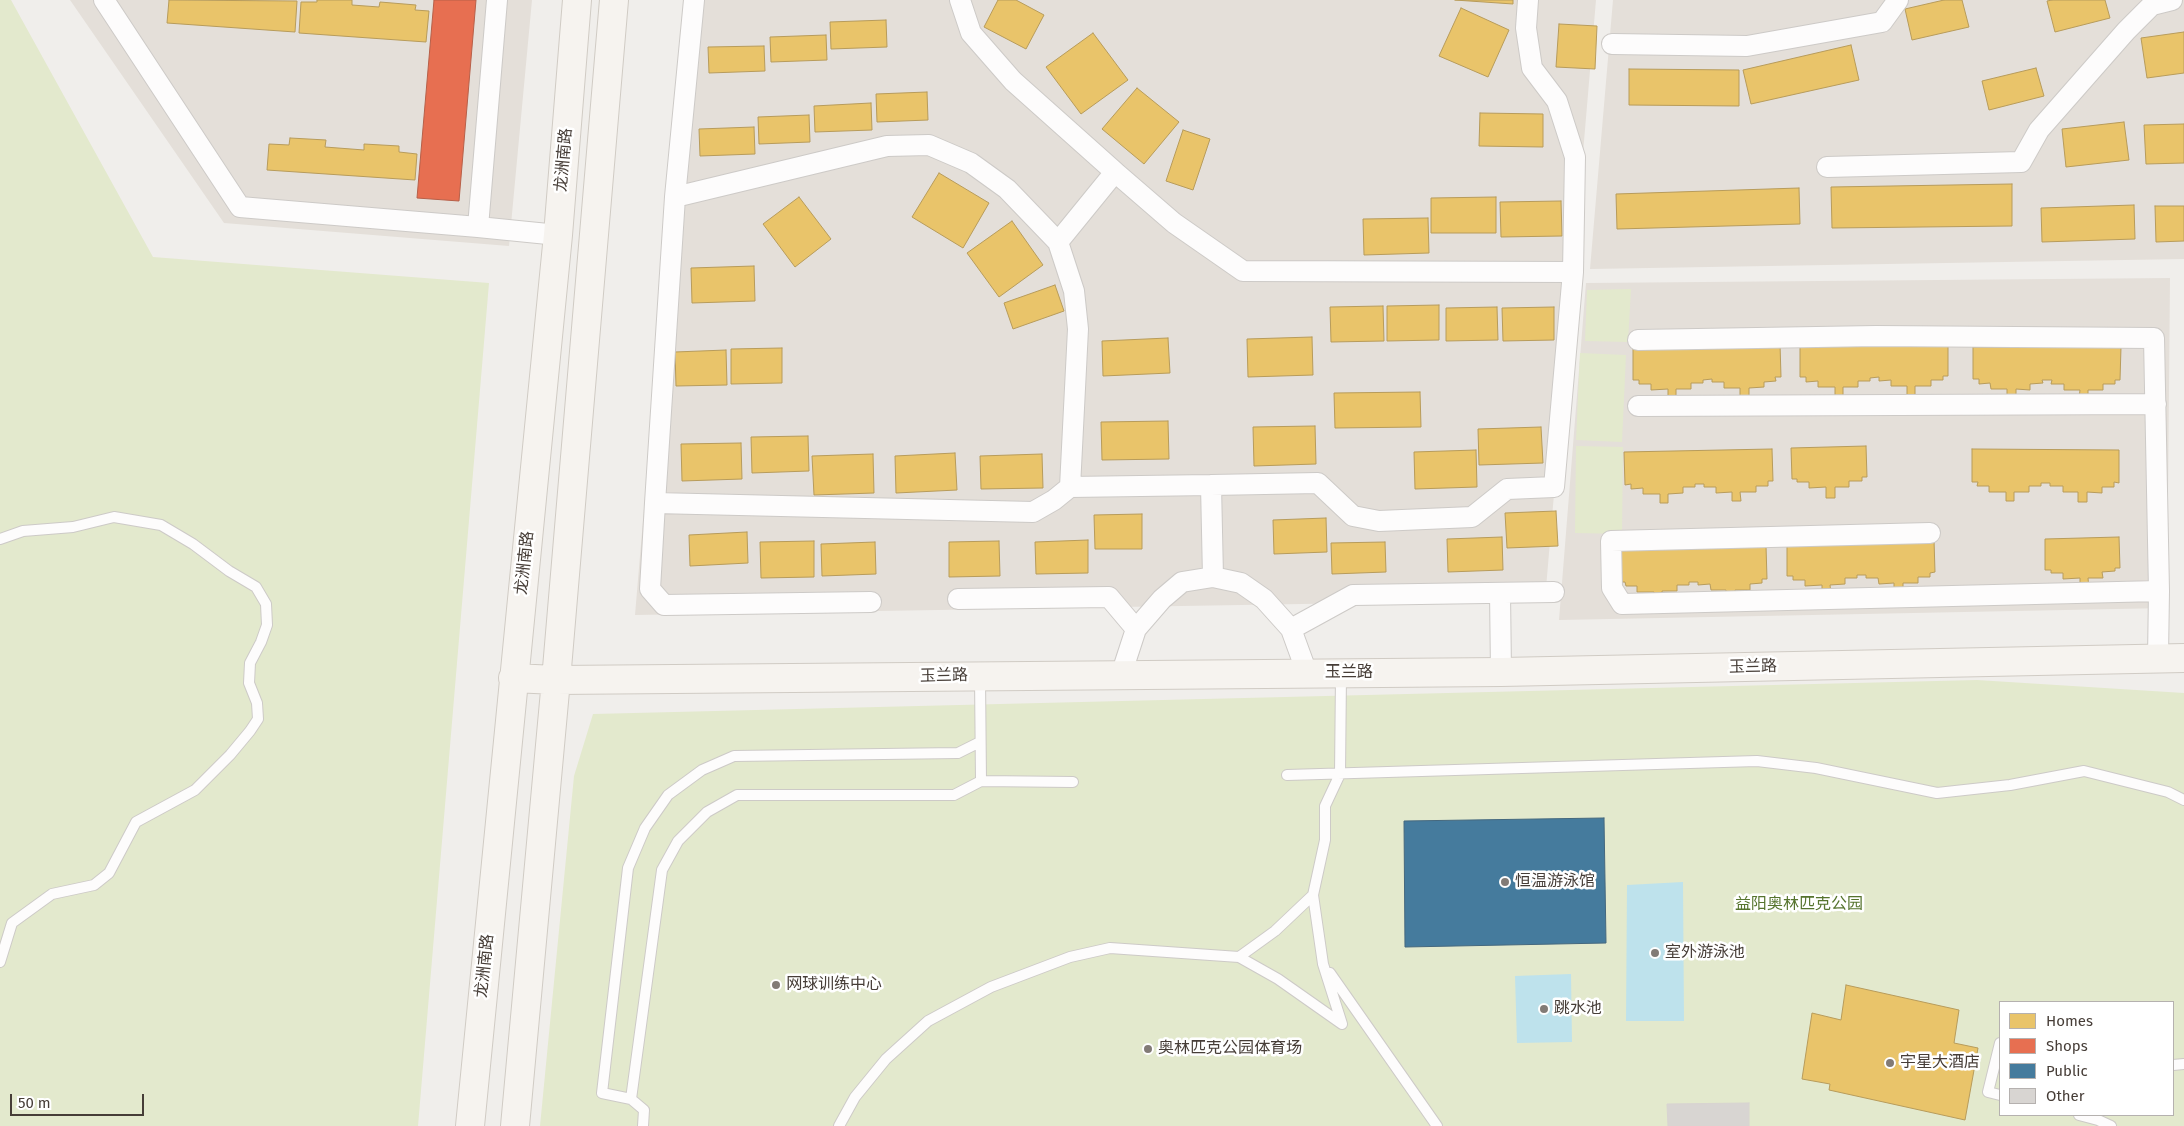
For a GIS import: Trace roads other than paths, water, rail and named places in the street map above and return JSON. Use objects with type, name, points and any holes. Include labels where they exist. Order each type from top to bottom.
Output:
[{"type":"main road","name":"龙洲南路","points":[[470,1126],[558,235],[577,0]]},
{"type":"main road","points":[[515,1126],[556,680],[614,0]]},
{"type":"main road","name":"玉兰路","points":[[513,678],[556,680],[1501,672],[2171,658]]},
{"type":"street","points":[[104,0],[240,207],[558,235]]},
{"type":"street","points":[[478,227],[497,0]]},
{"type":"street","points":[[694,0],[675,197],[650,589],[664,604],[872,602]]},
{"type":"street","points":[[960,0],[971,33],[1013,81],[1174,223],[1243,271],[1573,272]]},
{"type":"street","points":[[655,503],[1033,512],[1054,500],[1070,487],[1318,484],[1354,516],[1379,521],[1472,517],[1507,489],[1554,487],[1573,272],[1575,157],[1557,101],[1532,68],[1526,28],[1528,0]]},
{"type":"street","points":[[1612,44],[1747,46],[1882,22],[1898,0]]},
{"type":"street","points":[[1827,167],[2021,162],[2039,130],[2126,31],[2152,5],[2172,0]]},
{"type":"street","points":[[675,197],[887,146],[929,145],[971,163],[1007,189],[1058,242],[1074,291],[1078,329],[1070,487]]},
{"type":"street","points":[[1058,242],[1115,172]]},
{"type":"street","points":[[1638,340],[1876,336],[2154,338],[2159,591],[2171,658]]},
{"type":"street","points":[[1638,406],[2156,404]]},
{"type":"street","points":[[1211,484],[1213,577]]},
{"type":"street","points":[[1930,533],[1611,541],[1612,588],[1622,604],[2159,591]]},
{"type":"street","points":[[1121,675],[1136,629],[1162,599],[1182,582],[1213,577],[1241,583],[1264,599],[1292,629],[1307,674]]},
{"type":"street","points":[[1292,629],[1353,595],[1554,592]]},
{"type":"street","points":[[1500,593],[1501,672]]},
{"type":"street","points":[[958,599],[1110,597],[1136,629]]},
{"type":"lane","points":[[0,539],[23,531],[74,527],[114,517],[162,525],[193,544],[229,571],[256,587],[266,604],[267,625],[262,642],[250,663],[250,683],[257,703],[258,719],[250,731],[230,755],[195,790],[136,822],[109,872],[94,885],[52,894],[12,923],[0,962]]},
{"type":"lane","points":[[839,1126],[855,1097],[886,1059],[928,1021],[991,987],[1070,957],[1110,948],[1239,958],[1278,979],[1342,1024],[1323,964],[1313,895],[1325,840],[1325,806],[1340,774],[1340,673]]},
{"type":"lane","points":[[980,676],[980,781]]},
{"type":"lane","points":[[643,1126],[644,1110],[631,1099],[602,1093],[628,868],[645,828],[668,795],[702,770],[734,756],[958,753],[980,742]]},
{"type":"lane","points":[[1287,775],[1757,761],[1816,768],[1937,793],[2010,785],[2084,771],[2168,792],[2184,800]]},
{"type":"lane","points":[[631,1099],[662,870],[678,841],[707,812],[737,796],[954,795],[980,781],[1073,782]]},
{"type":"lane","points":[[1239,958],[1275,931],[1313,895]]},
{"type":"lane","points":[[1323,964],[1437,1126]]},
{"type":"lane","points":[[1999,1047],[1988,1092],[1999,1095]]},
{"type":"lane","points":[[2098,1117],[2111,1126]]},
{"type":"water","name":"室外游泳池","points":[[1683,882],[1684,1021],[1626,1021],[1627,885]]},
{"type":"water","name":"跳水池","points":[[1571,974],[1572,1042],[1517,1043],[1515,976]]},
{"type":"place","name":"恒温游泳馆","points":[[1505,882]]},
{"type":"place","name":"室外游泳池","points":[[1655,953]]},
{"type":"place","name":"网球训练中心","points":[[776,985]]},
{"type":"place","name":"跳水池","points":[[1544,1009]]},
{"type":"place","name":"奥林匹克公园体育场","points":[[1148,1049]]},
{"type":"place","name":"宇星大酒店","points":[[1890,1063]]},
{"type":"park label","name":"益阳奥林匹克公园","points":[[1799,905]]}]
